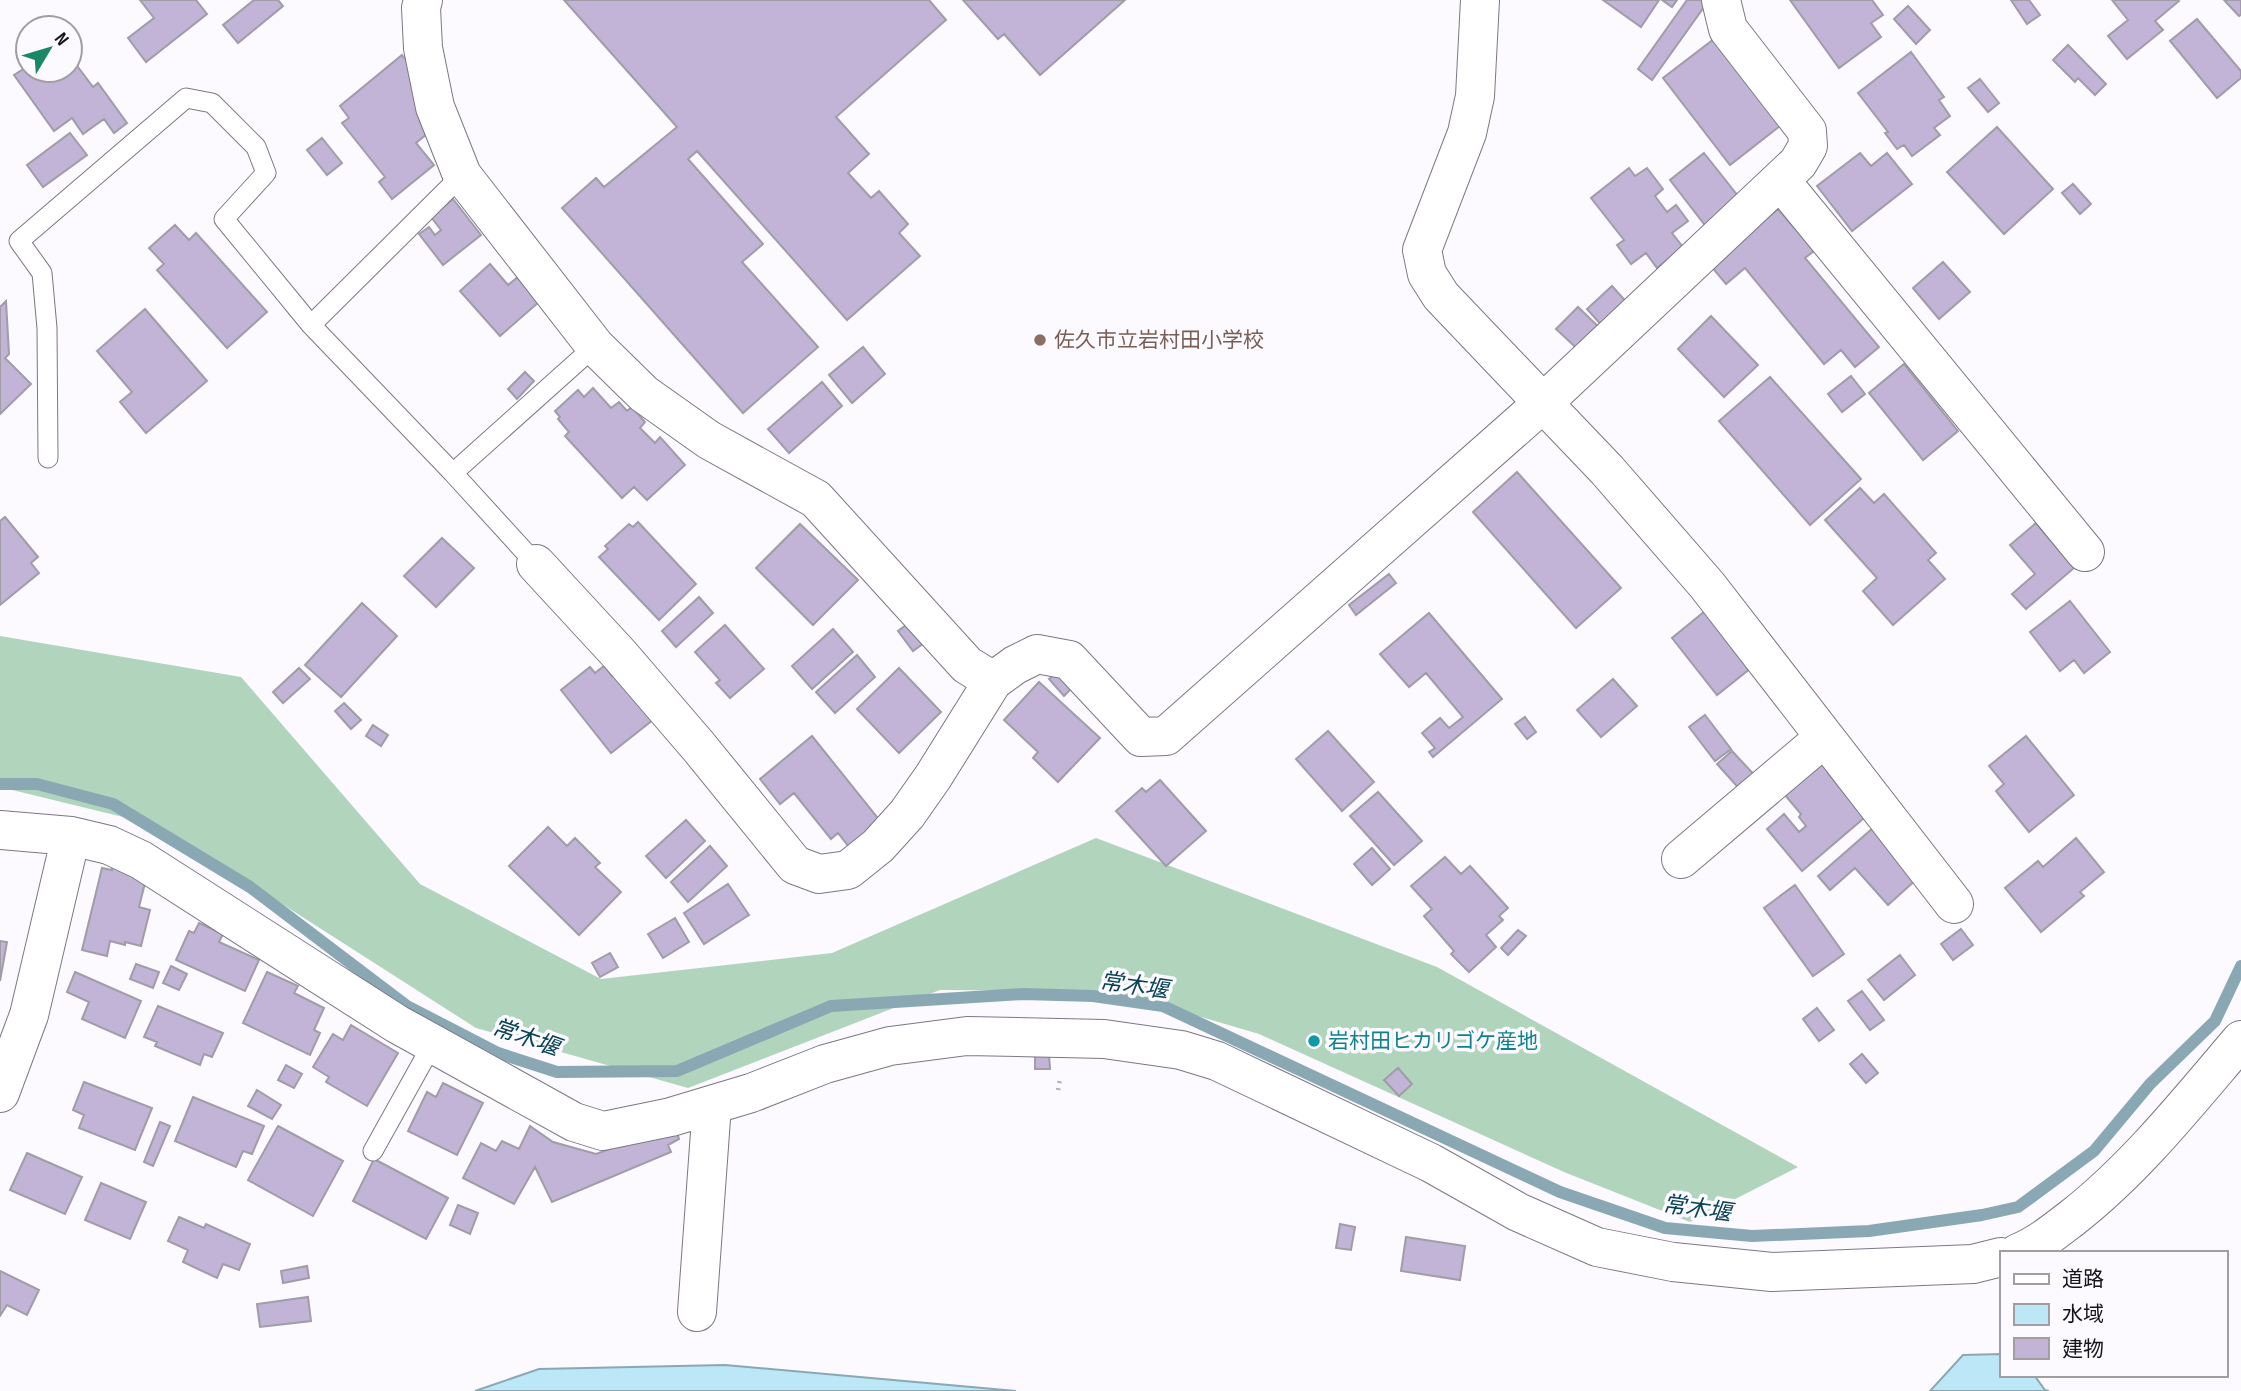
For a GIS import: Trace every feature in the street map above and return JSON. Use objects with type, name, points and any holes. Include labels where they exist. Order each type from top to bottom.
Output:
[{"type":"street","points":[[424,0],[421,8],[423,48],[433,95],[463,175],[595,346],[644,394],[709,440],[816,499],[967,665],[993,681]]},
{"type":"street","points":[[1480,0],[1475,96],[1455,168],[1422,250],[1427,274],[1441,296],[1606,470],[1707,585],[1954,904]]},
{"type":"street","points":[[536,564],[655,696],[795,865],[819,874],[848,870],[878,846],[907,814],[933,778],[993,681],[1015,665],[1037,654],[1069,660],[1141,737],[1166,736],[1544,403],[1798,163],[1808,146],[1807,131],[1728,29],[1721,0]]},
{"type":"street","points":[[1780,180],[2085,552]]},
{"type":"street","points":[[1681,859],[1824,738]]},
{"type":"street","points":[[0,830],[71,836],[109,845],[169,876],[432,1045],[574,1122],[603,1131],[671,1117],[712,1105],[751,1093],[825,1063],[890,1046],[967,1036],[1104,1039],[1181,1050],[1216,1061],[1431,1163],[1518,1212],[1597,1247],[1673,1262],[1772,1272],[1973,1264],[2000,1257]]},
{"type":"street","points":[[0,1093],[29,1014],[71,836]]},
{"type":"street","points":[[2022,1251],[2051,1235],[2098,1198],[2182,1109],[2241,1040]]},
{"type":"street","points":[[697,1312],[712,1105]]},
{"type":"lane","points":[[48,458],[47,328],[42,273],[19,241],[186,98],[212,103],[256,147],[266,173],[224,219],[311,325],[536,564]]},
{"type":"lane","points":[[311,325],[463,175]]},
{"type":"lane","points":[[453,473],[595,346]]},
{"type":"lane","points":[[373,1151],[432,1045]]},
{"type":"green space","points":[[0,636],[241,677],[420,884],[601,979],[832,953],[1096,838],[1437,967],[1798,1167],[1690,1222],[1564,1172],[1259,1034],[1113,991],[940,990],[688,1088],[476,1028],[160,826],[0,787]]},
{"type":"water","points":[[2000,1354],[2000,1377],[2035,1377],[2045,1390],[2049,1391],[1930,1391],[1963,1355]]},
{"type":"water","points":[[725,1365],[1016,1391],[475,1391],[539,1369]]},
{"type":"building","points":[[140,0],[196,0],[207,14],[146,62],[128,38],[154,18]]},
{"type":"building","points":[[254,0],[278,0],[283,6],[238,43],[223,25]]},
{"type":"building","points":[[564,0],[929,0],[946,20],[836,117],[869,154],[848,173],[871,198],[879,191],[908,224],[899,233],[920,256],[847,320],[697,151],[688,159],[763,244],[742,262],[818,347],[743,413],[562,208],[596,178],[604,187],[677,127]]},
{"type":"building","points":[[963,0],[1125,0],[1040,75],[1004,34],[998,39]]},
{"type":"building","points":[[1603,0],[1659,0],[1641,27]]},
{"type":"building","points":[[1662,0],[1677,0],[1672,7]]},
{"type":"building","points":[[1687,0],[1709,0],[1652,80],[1638,69]]},
{"type":"building","points":[[1790,0],[1872,0],[1883,15],[1871,23],[1881,37],[1839,68]]},
{"type":"building","points":[[2011,0],[2029,0],[2040,15],[2027,24]]},
{"type":"building","points":[[2112,0],[2179,1],[2155,21],[2163,30],[2127,59],[2108,36],[2128,20]]},
{"type":"building","points":[[2224,0],[2241,0],[2241,15],[2239,16]]},
{"type":"building","points":[[1908,6],[1930,30],[1916,44],[1894,19]]},
{"type":"building","points":[[2197,19],[2241,71],[2241,78],[2217,98],[2170,41]]},
{"type":"building","points":[[1718,36],[1785,122],[1730,165],[1663,78]]},
{"type":"building","points":[[2068,45],[2106,84],[2095,95],[2078,78],[2075,82],[2053,60]]},
{"type":"building","points":[[1911,52],[1944,97],[1939,100],[1950,116],[1934,128],[1940,135],[1912,156],[1904,145],[1897,149],[1885,133],[1888,132],[1858,93]]},
{"type":"building","points":[[402,55],[409,64],[420,122],[428,133],[416,143],[434,165],[392,199],[379,182],[385,177],[342,123],[349,118],[340,106]]},
{"type":"building","points":[[84,75],[93,87],[98,83],[127,123],[114,133],[104,119],[83,134],[72,118],[54,131],[20,84],[84,84]]},
{"type":"building","points":[[1980,79],[1999,103],[1988,112],[1968,88]]},
{"type":"building","points":[[1997,127],[2053,189],[2004,234],[1947,172]]},
{"type":"building","points":[[70,133],[87,155],[43,187],[27,165]]},
{"type":"building","points":[[322,138],[342,163],[327,175],[307,150]]},
{"type":"building","points":[[1704,153],[1746,206],[1711,233],[1670,180]]},
{"type":"building","points":[[1860,153],[1871,166],[1887,153],[1912,184],[1852,231],[1817,186]]},
{"type":"building","points":[[1629,168],[1635,176],[1647,168],[1663,189],[1655,196],[1667,212],[1676,205],[1688,221],[1672,233],[1683,247],[1657,268],[1646,253],[1631,264],[1617,245],[1624,240],[1591,198]]},
{"type":"building","points":[[2073,184],[2091,204],[2080,214],[2062,193]]},
{"type":"building","points":[[453,199],[481,235],[443,265],[419,234],[429,227],[435,235],[441,230],[431,217]]},
{"type":"building","points":[[1778,209],[1814,251],[1805,258],[1879,347],[1855,367],[1841,350],[1824,364],[1745,268],[1726,284],[1710,265]]},
{"type":"building","points":[[175,225],[189,240],[196,233],[267,312],[227,348],[157,270],[164,264],[149,248]]},
{"type":"building","points":[[1943,262],[1970,292],[1939,319],[1913,288]]},
{"type":"building","points":[[490,264],[508,285],[518,277],[539,302],[500,336],[460,291]]},
{"type":"building","points":[[1612,286],[1630,306],[1605,329],[1587,309]]},
{"type":"building","points":[[6,301],[9,354],[5,358],[31,384],[0,414],[0,307]]},
{"type":"building","points":[[1578,307],[1605,333],[1584,355],[1556,329]]},
{"type":"building","points":[[145,309],[207,381],[146,433],[120,402],[132,392],[97,351]]},
{"type":"building","points":[[1711,316],[1758,365],[1724,397],[1678,349]]},
{"type":"building","points":[[863,347],[885,374],[852,403],[829,375]]},
{"type":"building","points":[[1904,364],[1958,431],[1923,460],[1869,393]]},
{"type":"building","points":[[525,372],[534,381],[517,399],[508,389]]},
{"type":"building","points":[[1851,376],[1865,394],[1842,412],[1828,394]]},
{"type":"building","points":[[1770,377],[1861,479],[1810,525],[1719,421]]},
{"type":"building","points":[[822,382],[842,406],[789,453],[768,429]]},
{"type":"building","points":[[593,388],[611,408],[619,402],[627,411],[632,407],[645,422],[640,428],[655,443],[660,437],[685,465],[647,500],[634,487],[622,498],[565,436],[569,432],[555,411],[578,390],[584,397]]},
{"type":"building","points":[[1517,472],[1621,588],[1576,628],[1473,512]]},
{"type":"building","points":[[1860,488],[1874,503],[1884,494],[1936,553],[1928,560],[1945,579],[1893,625],[1863,591],[1877,578],[1825,520]]},
{"type":"building","points":[[5,517],[38,557],[31,563],[39,573],[0,605],[0,521]]},
{"type":"building","points":[[638,522],[696,584],[659,620],[599,557],[608,549],[605,546],[629,524],[633,527]]},
{"type":"building","points":[[2036,523],[2074,568],[2026,609],[2012,594],[2035,574],[2010,545]]},
{"type":"building","points":[[800,524],[858,580],[813,625],[756,568]]},
{"type":"building","points":[[442,538],[474,568],[436,607],[404,576]]},
{"type":"building","points":[[1389,574],[1396,583],[1356,615],[1349,605]]},
{"type":"building","points":[[699,597],[713,613],[676,647],[662,631]]},
{"type":"building","points":[[2070,601],[2110,652],[2084,673],[2074,660],[2060,671],[2030,632]]},
{"type":"building","points":[[362,603],[397,636],[341,697],[305,665]]},
{"type":"building","points":[[1710,607],[1756,664],[1717,695],[1672,638]]},
{"type":"building","points":[[1429,613],[1502,699],[1433,757],[1429,752],[1435,748],[1422,733],[1440,718],[1449,728],[1463,717],[1426,673],[1409,687],[1380,654]]},
{"type":"building","points":[[909,623],[924,643],[913,651],[898,631]]},
{"type":"building","points":[[725,625],[764,669],[730,698],[716,683],[720,680],[695,652]]},
{"type":"building","points":[[833,629],[853,652],[812,689],[792,666]]},
{"type":"building","points":[[857,655],[875,677],[835,713],[816,692]]},
{"type":"building","points":[[604,666],[612,676],[617,671],[654,719],[611,753],[561,690],[590,667],[595,673]]},
{"type":"building","points":[[299,668],[310,679],[283,703],[273,692]]},
{"type":"building","points":[[899,668],[941,712],[899,753],[857,709]]},
{"type":"building","points":[[1058,672],[1072,688],[1064,696],[1049,679]]},
{"type":"building","points":[[1613,679],[1637,706],[1601,737],[1577,710]]},
{"type":"building","points":[[1039,682],[1100,738],[1058,782],[1033,758],[1038,752],[1004,720]]},
{"type":"building","points":[[344,703],[361,720],[351,729],[335,711]]},
{"type":"building","points":[[1705,715],[1731,749],[1715,761],[1689,727]]},
{"type":"building","points":[[1525,717],[1536,732],[1527,739],[1515,724]]},
{"type":"building","points":[[373,725],[388,735],[381,746],[366,736]]},
{"type":"building","points":[[1328,731],[1374,782],[1342,811],[1296,759]]},
{"type":"building","points":[[812,736],[881,822],[849,847],[838,833],[831,839],[794,793],[780,804],[760,779]]},
{"type":"building","points":[[2026,736],[2074,795],[2029,832],[1996,791],[2004,784],[1989,766]]},
{"type":"building","points":[[1732,751],[1760,781],[1745,795],[1717,764]]},
{"type":"building","points":[[1825,761],[1833,770],[1828,773],[1864,818],[1802,871],[1767,829],[1784,814],[1799,832],[1806,826],[1799,817],[1801,814],[1785,795]]},
{"type":"building","points":[[1160,780],[1206,831],[1166,866],[1116,811],[1142,788],[1146,792]]},
{"type":"building","points":[[1378,792],[1422,841],[1394,865],[1350,816]]},
{"type":"building","points":[[686,820],[705,841],[666,878],[646,856]]},
{"type":"building","points":[[548,827],[567,846],[575,838],[600,863],[595,867],[621,892],[579,935],[509,866]]},
{"type":"building","points":[[1873,828],[1918,878],[1888,905],[1855,868],[1830,890],[1818,876]]},
{"type":"building","points":[[2076,838],[2104,872],[2080,892],[2084,896],[2041,932],[2005,888],[2038,861],[2043,867]]},
{"type":"building","points":[[710,846],[727,866],[688,902],[671,882]]},
{"type":"building","points":[[1372,848],[1390,869],[1372,885],[1354,864]]},
{"type":"building","points":[[1445,857],[1461,874],[1470,866],[1508,908],[1499,916],[1503,920],[1486,935],[1496,947],[1469,972],[1451,954],[1454,951],[1424,916],[1432,909],[1411,886]]},
{"type":"building","points":[[113,865],[146,879],[139,907],[150,910],[141,946],[110,941],[107,956],[82,950],[102,868],[112,870]]},
{"type":"building","points":[[728,884],[749,915],[704,944],[684,913]]},
{"type":"building","points":[[1795,885],[1844,954],[1813,976],[1764,908]]},
{"type":"building","points":[[675,918],[689,942],[663,958],[648,934]]},
{"type":"building","points":[[199,923],[223,934],[219,942],[259,960],[245,991],[176,960],[189,931],[194,933]]},
{"type":"building","points":[[1961,929],[1973,945],[1953,960],[1941,944]]},
{"type":"building","points":[[1518,930],[1526,936],[1508,955],[1501,948]]},
{"type":"building","points":[[0,941],[7,942],[0,981]]},
{"type":"building","points":[[610,953],[618,967],[600,977],[592,963]]},
{"type":"building","points":[[1900,955],[1915,975],[1884,1000],[1868,980]]},
{"type":"building","points":[[136,964],[159,972],[153,988],[130,979]]},
{"type":"building","points":[[171,966],[187,974],[179,990],[163,983]]},
{"type":"building","points":[[75,972],[141,1001],[125,1038],[82,1019],[89,1002],[67,992]]},
{"type":"building","points":[[267,972],[298,986],[294,993],[324,1008],[314,1030],[320,1033],[310,1055],[243,1023]]},
{"type":"building","points":[[1862,991],[1884,1020],[1870,1030],[1848,1001]]},
{"type":"building","points":[[158,1006],[223,1033],[212,1057],[204,1054],[200,1065],[155,1046],[157,1042],[144,1037]]},
{"type":"building","points":[[1817,1008],[1834,1030],[1819,1041],[1803,1019]]},
{"type":"building","points":[[351,1025],[398,1053],[367,1106],[326,1082],[329,1077],[313,1067],[333,1034],[343,1040]]},
{"type":"building","points":[[1035,1054],[1049,1054],[1050,1069],[1035,1069]]},
{"type":"building","points":[[1862,1054],[1878,1073],[1866,1083],[1850,1064]]},
{"type":"building","points":[[286,1065],[302,1074],[294,1088],[278,1080]]},
{"type":"building","points":[[1398,1068],[1412,1084],[1399,1096],[1384,1080]]},
{"type":"building","points":[[84,1082],[152,1108],[135,1150],[79,1128],[84,1115],[73,1110]]},
{"type":"building","points":[[443,1083],[483,1103],[457,1155],[408,1131],[427,1092],[436,1097]]},
{"type":"building","points":[[257,1090],[281,1105],[272,1119],[248,1106]]},
{"type":"building","points":[[193,1097],[264,1126],[252,1154],[243,1151],[236,1167],[175,1141]]},
{"type":"building","points":[[160,1122],[170,1126],[153,1166],[144,1162]]},
{"type":"building","points":[[278,1126],[343,1161],[313,1216],[248,1180]]},
{"type":"building","points":[[530,1126],[553,1142],[596,1154],[675,1126],[679,1139],[668,1145],[671,1152],[552,1202],[535,1167],[514,1204],[463,1178],[481,1143],[496,1151],[502,1141],[519,1149]]},
{"type":"building","points":[[27,1153],[82,1177],[65,1214],[10,1190]]},
{"type":"building","points":[[374,1159],[448,1198],[426,1239],[353,1201]]},
{"type":"building","points":[[101,1183],[146,1202],[130,1239],[85,1220]]},
{"type":"building","points":[[458,1205],[478,1213],[470,1234],[450,1225]]},
{"type":"building","points":[[179,1217],[204,1228],[206,1224],[250,1244],[239,1270],[223,1264],[217,1278],[183,1262],[188,1250],[168,1241]]},
{"type":"building","points":[[1340,1224],[1355,1227],[1351,1250],[1336,1248]]},
{"type":"building","points":[[1406,1237],[1465,1246],[1460,1280],[1401,1271]]},
{"type":"building","points":[[307,1266],[309,1278],[283,1283],[281,1271]]},
{"type":"building","points":[[0,1271],[39,1290],[27,1315],[7,1305],[0,1316]]},
{"type":"building","points":[[308,1297],[311,1321],[260,1327],[257,1304]]},
{"type":"waterway","name":"常木堰","points":[[0,784],[37,784],[113,804],[250,887],[407,1006],[498,1053],[557,1072],[677,1071],[831,1006],[1023,994],[1093,996],[1163,1006],[1560,1192],[1665,1228],[1752,1236],[1869,1231],[1982,1215],[2018,1207],[2094,1151],[2150,1084],[2215,1021],[2241,966]]},
{"type":"place","name":"佐久市立岩村田小学校","points":[[1040,340]]},
{"type":"place","name":"岩村田ヒカリゴケ産地","points":[[1314,1041]]}]
